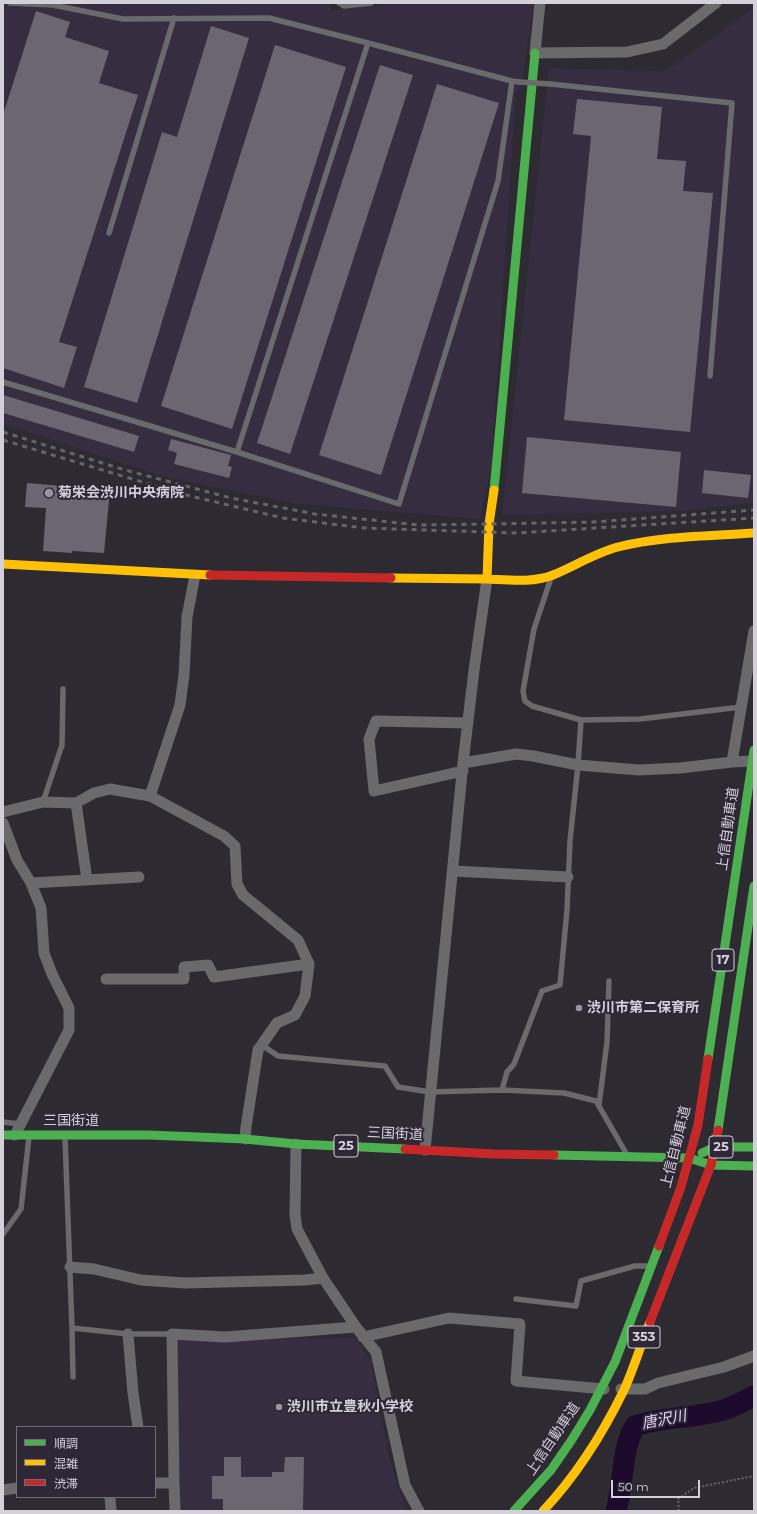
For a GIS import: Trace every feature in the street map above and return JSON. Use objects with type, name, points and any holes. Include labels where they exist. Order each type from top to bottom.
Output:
[{"type":"main road","points":[[487,579],[489,524],[496,472],[535,53]]},
{"type":"main road","points":[[3,564],[195,575],[487,579],[538,578],[552,575],[616,547],[650,541],[754,534]]},
{"type":"main road","name":"上信自動車道","points":[[514,1511],[540,1484],[585,1419],[601,1390],[615,1362],[681,1187],[698,1125],[754,750]]},
{"type":"main road","name":"17","points":[[715,1147],[750,942],[754,886]]},
{"type":"main road","name":"三国街道","points":[[3,1135],[150,1135],[245,1139],[296,1144],[494,1154],[629,1158],[690,1158]]},
{"type":"main road","name":"25","points":[[690,1158],[715,1147],[754,1148]]},
{"type":"main road","name":"353","points":[[543,1511],[558,1495],[581,1463],[603,1429],[624,1389],[711,1165],[715,1147]]},
{"type":"main road","name":"25","points":[[690,1158],[711,1165],[754,1166]]},
{"type":"street","points":[[540,3],[535,53],[627,52],[663,44],[716,3]]},
{"type":"street","points":[[150,796],[180,705],[184,675],[187,617],[195,575]]},
{"type":"street","points":[[425,1150],[454,871],[463,767],[487,579]]},
{"type":"street","points":[[732,762],[754,631]]},
{"type":"street","points":[[468,723],[376,722],[369,739],[374,791],[516,754],[578,765],[639,770],[680,768],[753,761]]},
{"type":"street","points":[[3,812],[44,802],[76,803],[94,793],[110,789],[150,796],[224,836],[235,846],[237,884],[243,895],[298,940],[309,964],[305,996],[295,1015],[277,1023],[258,1050],[245,1139]]},
{"type":"street","points":[[76,803],[87,880]]},
{"type":"street","points":[[3,823],[17,860],[31,883],[41,908],[44,953],[52,974],[69,1008],[69,1030],[15,1135]]},
{"type":"street","points":[[454,871],[568,877]]},
{"type":"street","points":[[31,883],[139,877]]},
{"type":"street","points":[[106,979],[184,979],[184,967],[208,965],[214,977],[309,964]]},
{"type":"street","points":[[296,1144],[295,1215],[297,1229],[323,1278],[363,1337],[376,1352],[405,1485],[419,1511]]},
{"type":"street","points":[[70,1267],[94,1269],[141,1280],[185,1283],[305,1280],[323,1278]]},
{"type":"street","points":[[363,1337],[449,1318],[520,1324],[516,1381],[601,1390],[645,1389],[658,1384],[724,1367],[754,1356]]},
{"type":"street","points":[[175,1511],[172,1334],[225,1337],[356,1327]]},
{"type":"street","points":[[128,1334],[133,1393],[138,1426]]},
{"type":"street","points":[[156,1483],[174,1483]]},
{"type":"street","points":[[3,1490],[16,1488]]},
{"type":"street","points":[[110,1498],[110,1511]]},
{"type":"lane","points":[[10,3],[53,5],[123,19],[270,18],[512,81],[732,103],[710,376]]},
{"type":"lane","points":[[339,3],[344,6],[371,3]]},
{"type":"lane","points":[[109,233],[174,18]]},
{"type":"lane","points":[[237,452],[368,43]]},
{"type":"lane","points":[[3,382],[237,452],[399,504],[498,181],[512,81]]},
{"type":"lane","points":[[552,575],[534,629],[523,691],[525,701],[532,706],[581,720],[640,719],[742,707]]},
{"type":"lane","points":[[44,802],[62,745],[63,689]]},
{"type":"lane","points":[[502,1090],[507,1072],[514,1064],[542,991],[560,985],[570,841],[581,720]]},
{"type":"lane","points":[[599,1105],[607,1042],[609,981]]},
{"type":"lane","points":[[262,1045],[278,1056],[385,1066],[398,1087],[430,1092],[502,1090],[564,1093],[596,1102],[629,1158]]},
{"type":"lane","points":[[3,1122],[20,1124]]},
{"type":"lane","points":[[3,1234],[21,1209],[29,1135]]},
{"type":"lane","points":[[65,1135],[73,1377]]},
{"type":"lane","points":[[516,1299],[576,1306],[581,1281],[635,1266],[652,1266]]},
{"type":"lane","points":[[72,1328],[128,1334],[172,1334]]},
{"type":"path","points":[[680,1511],[678,1499],[694,1488],[754,1476]]},
{"type":"shaded area","points":[[3,3],[331,3],[331,11],[394,3],[534,3],[521,89],[516,91],[491,469],[480,519],[300,504],[166,477],[3,424]]},
{"type":"shaded area","points":[[754,8],[754,503],[679,511],[502,515],[549,68],[666,71]]},
{"type":"shaded area","name":"渋川市立豊秋小学校","points":[[355,1338],[371,1361],[388,1454],[407,1511],[180,1511],[176,1342],[180,1339]]},
{"type":"building","points":[[36,11],[70,22],[65,37],[109,51],[99,83],[138,95],[59,342],[77,347],[64,388],[3,368],[3,115]]},
{"type":"building","points":[[211,26],[249,38],[137,403],[84,387],[162,132],[177,137]]},
{"type":"building","points":[[275,45],[346,67],[232,429],[161,406]]},
{"type":"building","points":[[380,65],[413,75],[290,454],[257,443]]},
{"type":"building","points":[[437,84],[499,103],[381,475],[319,455]]},
{"type":"building","points":[[577,99],[662,107],[657,159],[686,161],[683,191],[713,193],[690,432],[564,420],[591,136],[573,134]]},
{"type":"building","points":[[3,395],[139,436],[134,452],[3,413]]},
{"type":"building","points":[[527,437],[681,452],[676,507],[522,493]]},
{"type":"building","points":[[171,439],[231,455],[228,466],[232,467],[229,478],[174,464],[177,453],[168,450]]},
{"type":"building","points":[[704,470],[751,475],[748,498],[702,493]]},
{"type":"building","points":[[27,483],[110,490],[104,553],[43,551],[46,508],[25,507]]},
{"type":"building","points":[[224,1457],[241,1457],[241,1477],[272,1477],[272,1472],[284,1472],[285,1457],[304,1457],[303,1511],[223,1511],[223,1499],[212,1499],[212,1476],[224,1476]]},
{"type":"waterway","name":"唐沢川","points":[[616,1511],[619,1501],[627,1445],[635,1426],[656,1421],[712,1413],[731,1407],[754,1396]]},
{"type":"railway","points":[[3,432],[125,470],[231,498],[315,514],[418,525],[594,522],[754,510]]},
{"type":"railway","points":[[3,440],[182,494],[283,518],[364,528],[516,533],[754,518]]},
{"type":"traffic: fast","points":[[494,490],[535,53]]},
{"type":"traffic: fast","points":[[708,1059],[754,750]]},
{"type":"traffic: fast","points":[[718,1130],[754,886]]},
{"type":"traffic: fast","points":[[3,1135],[149,1135],[245,1139],[296,1144],[405,1149]]},
{"type":"traffic: fast","points":[[702,1153],[715,1147],[754,1147]]},
{"type":"traffic: fast","points":[[554,1155],[689,1158],[711,1165],[754,1166]]},
{"type":"traffic: fast","points":[[514,1511],[551,1470],[590,1410],[615,1362],[659,1246]]},
{"type":"traffic: slow","points":[[391,578],[487,579],[489,524],[494,490]]},
{"type":"traffic: slow","points":[[487,579],[521,580],[545,578],[601,553],[635,543],[686,537],[754,533]]},
{"type":"traffic: slow","points":[[3,564],[210,575]]},
{"type":"traffic: slow","points":[[543,1511],[578,1469],[598,1438],[628,1382],[650,1322]]},
{"type":"traffic: jam","points":[[210,575],[391,578]]},
{"type":"traffic: jam","points":[[659,1246],[681,1187],[698,1125],[708,1059]]},
{"type":"traffic: jam","points":[[650,1322],[711,1165],[718,1130]]},
{"type":"traffic: jam","points":[[405,1149],[494,1154],[554,1155]]},
{"type":"place","name":"菊栄会渋川中央病院","points":[[49,493]]},
{"type":"place","name":"渋川市第二保育所","points":[[579,1008]]},
{"type":"place","name":"渋川市立豊秋小学校","points":[[279,1407]]}]
